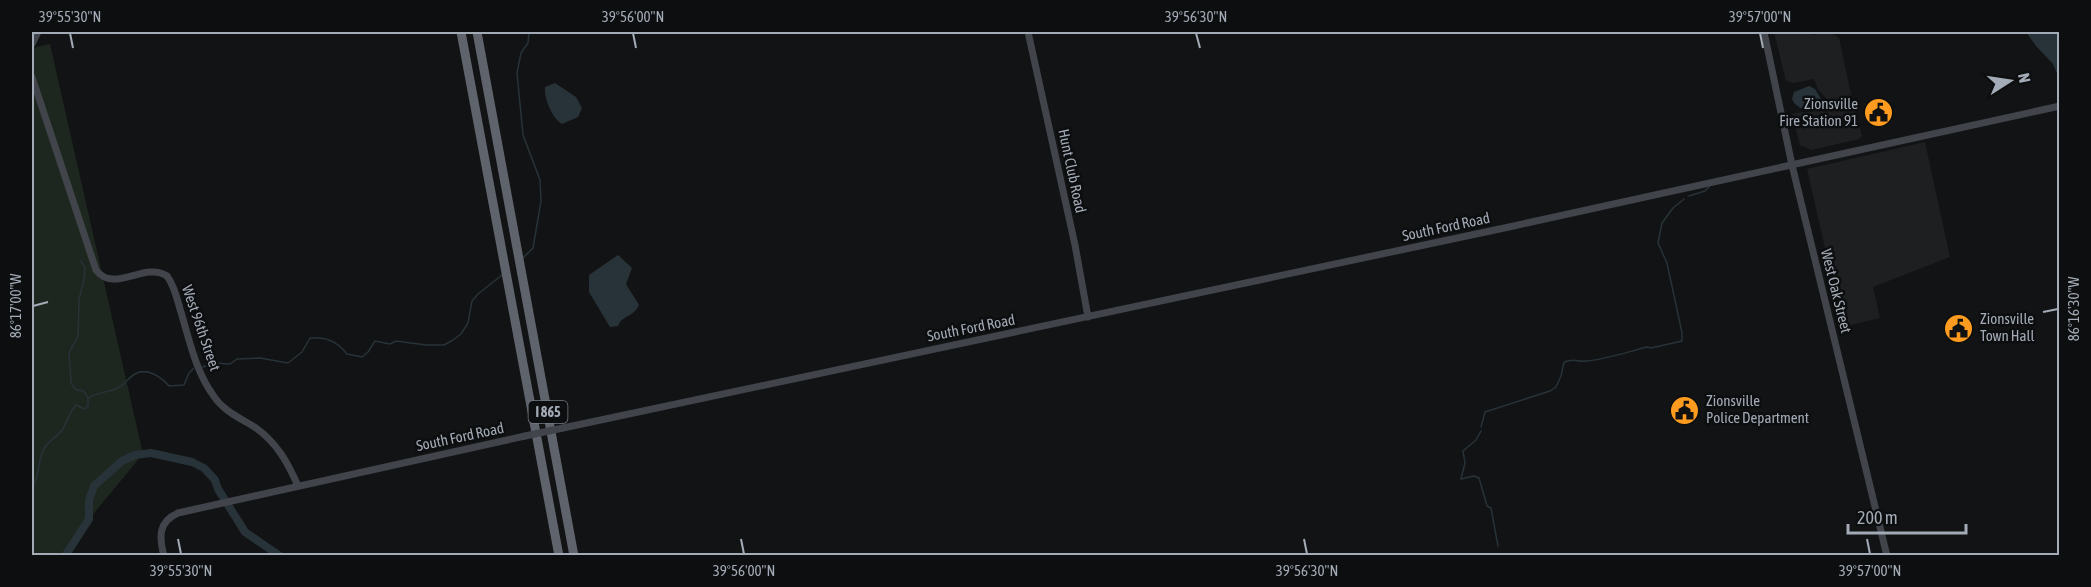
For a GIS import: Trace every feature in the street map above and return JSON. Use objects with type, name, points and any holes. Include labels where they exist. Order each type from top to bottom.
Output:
[{"type":"highway","name":"I 865","points":[[461,32],[559,555]]},
{"type":"highway","name":"I 865","points":[[477,32],[574,555]]},
{"type":"main road","points":[[32,44],[38,32]]},
{"type":"main road","name":"Hunt Club Road","points":[[1028,32],[1075,245],[1088,317]]},
{"type":"main road","name":"West Oak Street","points":[[1764,32],[1792,165],[1887,555]]},
{"type":"main road","name":"West 96th Street","points":[[32,77],[96,270],[101,277],[109,279],[155,271],[167,276],[174,290],[201,373],[213,396],[221,405],[254,427],[274,444],[283,456],[298,486]]},
{"type":"main road","name":"South Ford Road","points":[[164,555],[159,540],[164,522],[170,517],[216,504],[837,368],[1088,317],[2060,106]]},
{"type":"shaded area","points":[[1774,32],[1810,32],[1812,35],[1830,32],[1839,38],[1851,94],[1850,101],[1829,105],[1814,79],[1794,83],[1786,81]]},
{"type":"shaded area","points":[[2026,32],[2059,32],[2059,78],[2053,64]]},
{"type":"shaded area","points":[[50,44],[143,454],[89,519],[70,555],[32,555],[32,48]]},
{"type":"shaded area","points":[[555,83],[576,97],[582,108],[578,117],[562,124],[549,108],[546,97],[545,87]]},
{"type":"shaded area","points":[[1809,86],[1815,89],[1821,99],[1820,102],[1800,108],[1792,99],[1794,92]]},
{"type":"shaded area","points":[[1844,105],[1855,108],[1862,136],[1859,139],[1811,150],[1800,145],[1792,114]]},
{"type":"shaded area","points":[[1925,142],[1950,257],[1873,287],[1880,318],[1843,327],[1807,169]]},
{"type":"shaded area","points":[[618,255],[632,268],[626,284],[639,305],[618,326],[610,327],[589,292],[589,275]]},
{"type":"waterway","points":[[522,259],[533,248],[541,201],[540,180],[523,135],[517,73],[521,53],[528,43],[529,32]]},
{"type":"waterway","points":[[1689,196],[1705,191],[1709,187]]},
{"type":"waterway","points":[[1481,427],[1485,412],[1556,387],[1564,362],[1594,360],[1682,341],[1667,263],[1658,243],[1662,223],[1673,208],[1684,199]]},
{"type":"waterway","points":[[32,489],[44,448],[62,430],[76,405],[84,409],[88,406],[88,398],[84,391],[76,390],[71,383],[69,353],[78,336],[79,300],[85,268],[81,261]]},
{"type":"waterway","points":[[203,367],[214,363],[230,364],[237,359],[260,358],[288,363],[302,352],[310,338],[331,341],[347,354],[362,357],[375,341],[390,344],[396,341],[444,345],[461,334],[468,323],[472,301],[502,275]]},
{"type":"waterway","points":[[88,398],[116,389],[140,372],[154,374],[169,386],[184,385],[194,368]]},
{"type":"waterway","points":[[1481,431],[1476,440],[1463,451],[1465,463],[1461,479],[1474,476],[1479,478],[1487,506],[1491,508],[1498,546]]},
{"type":"waterway","points":[[65,556],[89,519],[89,500],[94,486],[122,461],[135,455],[151,453],[192,462],[204,468],[215,480],[218,489],[245,532],[280,556]]},
{"type":"place","name":"Zionsville Fire Station 91","points":[[1879,113]]},
{"type":"place","name":"Zionsville Town Hall","points":[[1959,328]]},
{"type":"place","name":"Zionsville Police Department","points":[[1685,410]]}]
